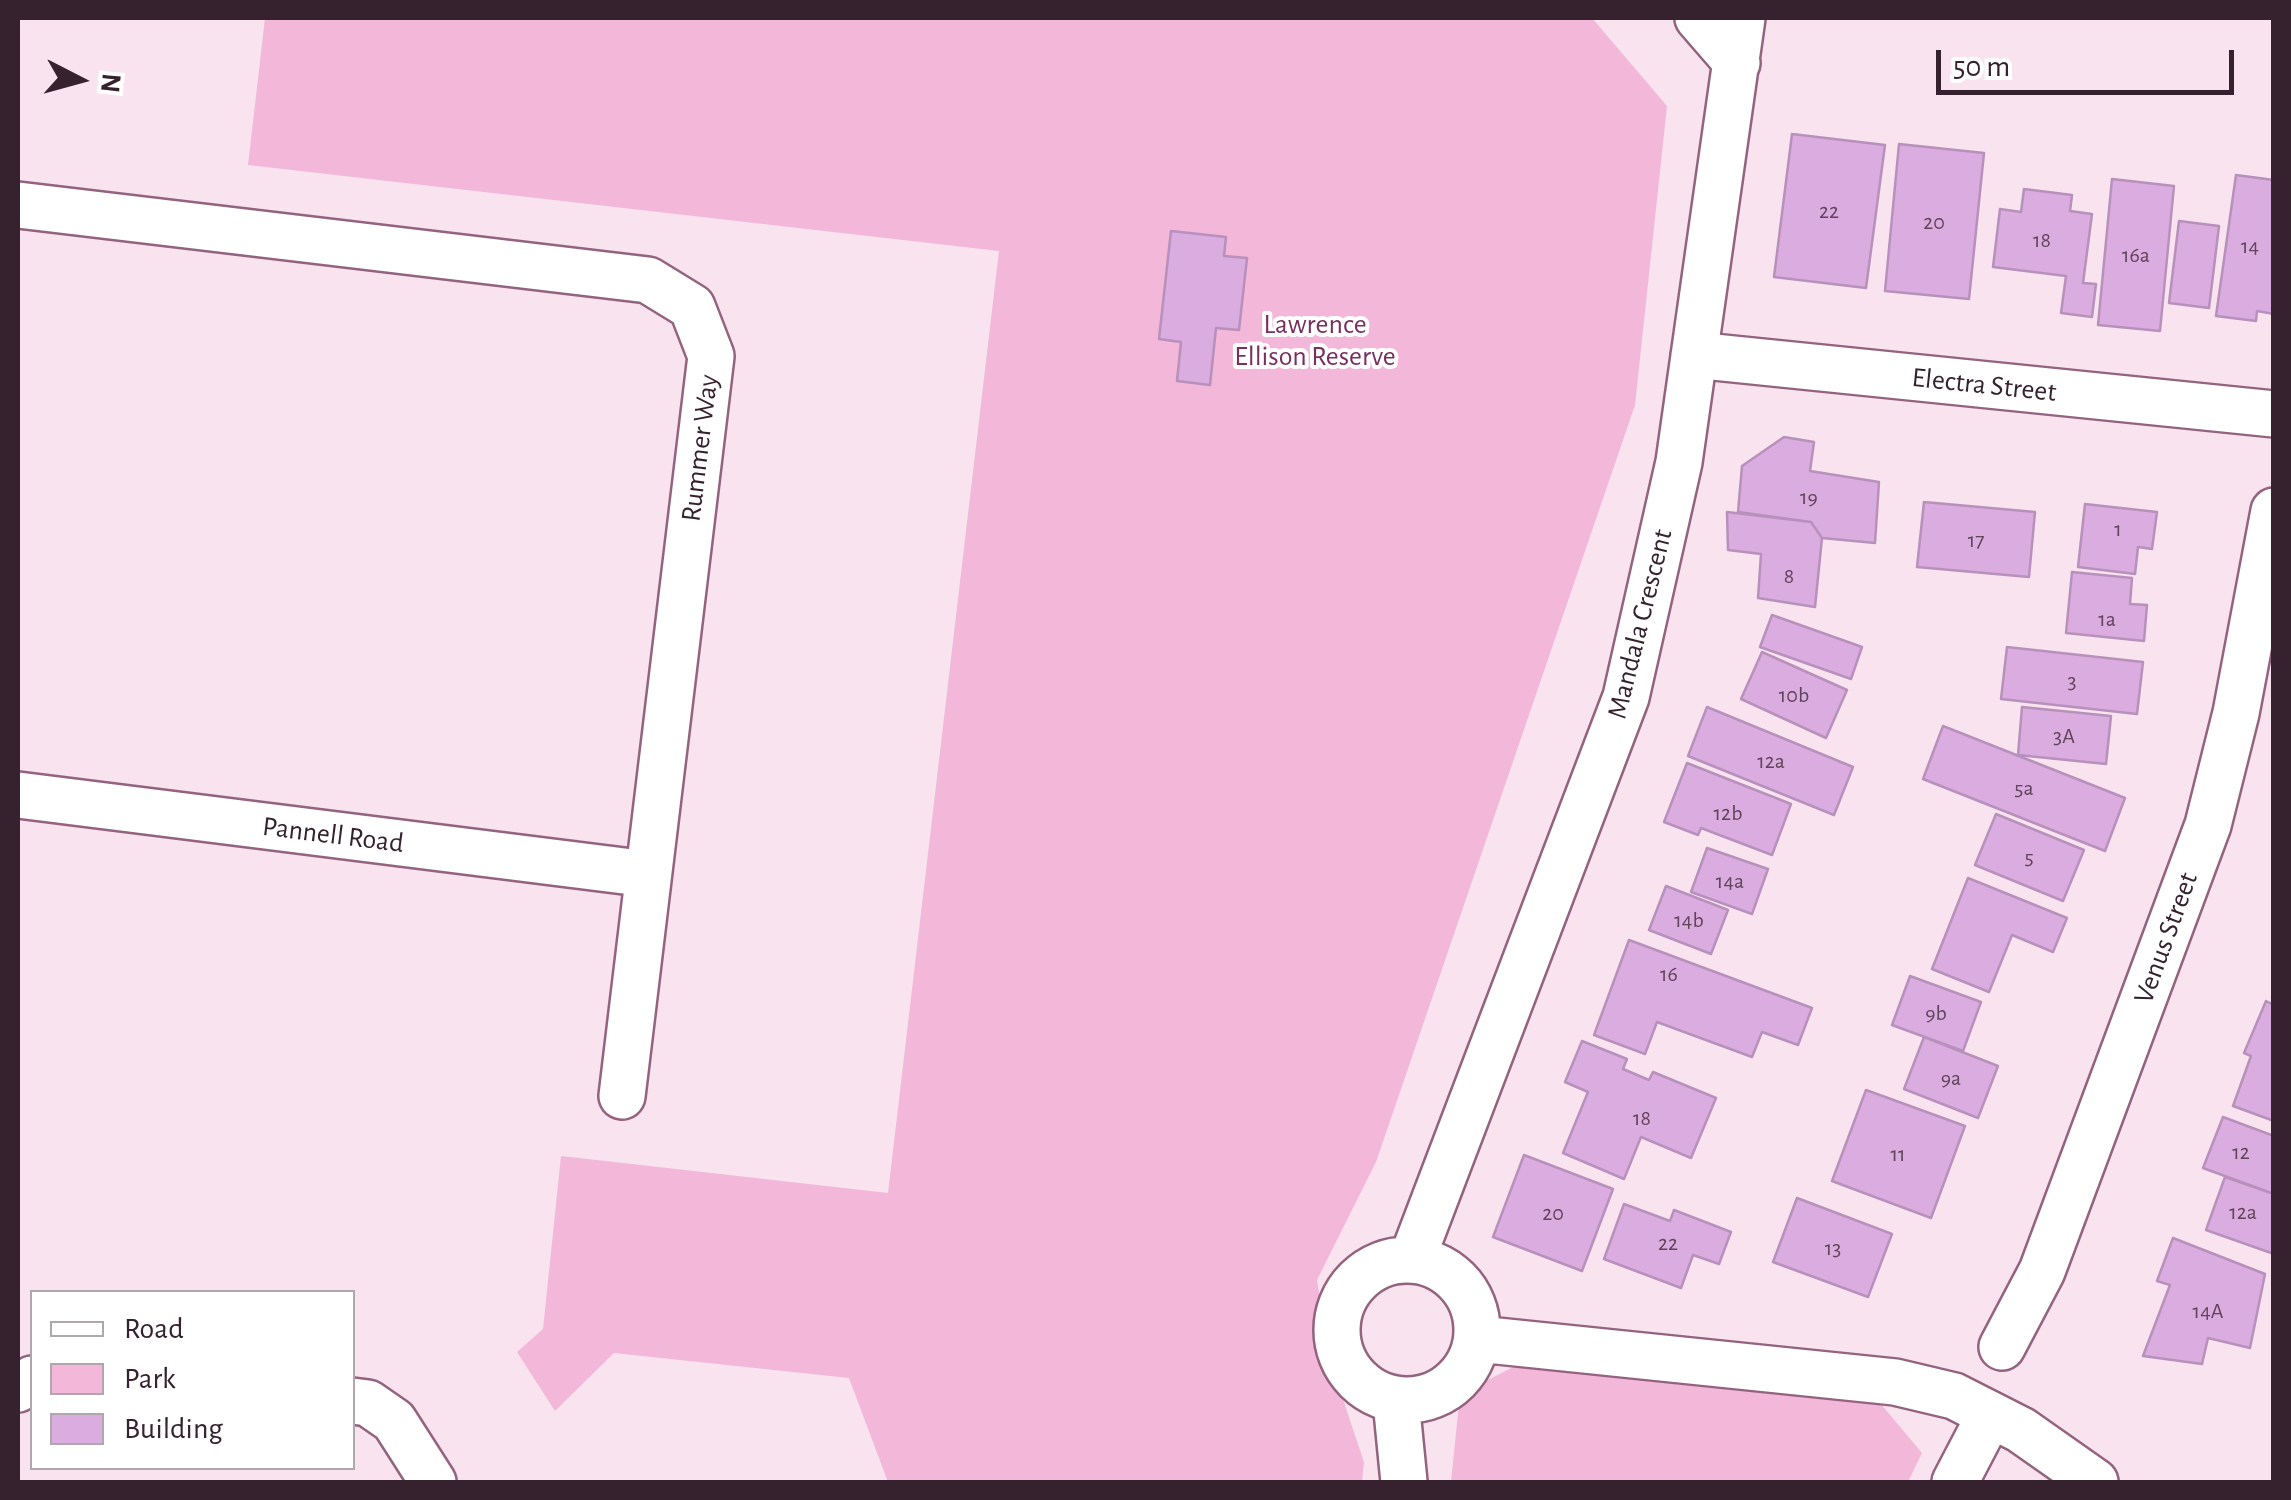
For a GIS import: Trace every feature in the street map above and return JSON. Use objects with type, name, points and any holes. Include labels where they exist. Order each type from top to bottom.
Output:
[{"type":"street","points":[[1698,18],[1737,63]]},
{"type":"street","name":"Mandala Crescent","points":[[1412,1259],[1626,698],[1679,462],[1742,18]]},
{"type":"street","name":"Rummer Way","points":[[18,205],[648,280],[692,307],[711,356],[622,1096]]},
{"type":"street","name":"Electra Street","points":[[1694,356],[2274,414]]},
{"type":"street","name":"Venus Street","points":[[2002,1347],[2042,1270],[2208,825],[2236,713],[2274,511]]},
{"type":"street","name":"Pannell Road","points":[[18,796],[648,874]]},
{"type":"street","points":[[1412,1259],[1439,1266],[1466,1291],[1476,1312],[1478,1340],[1470,1364],[1445,1391],[1421,1400],[1396,1401],[1372,1392],[1350,1372],[1338,1346],[1338,1320],[1346,1294],[1362,1275],[1387,1262],[1412,1259]]},
{"type":"street","points":[[1478,1340],[1896,1382],[1954,1396],[2096,1482]]},
{"type":"street","points":[[355,1401],[368,1403],[394,1421],[433,1482]]},
{"type":"street","points":[[1396,1401],[1404,1482]]},
{"type":"street","points":[[1955,1482],[1990,1415]]},
{"type":"green space","name":"Lawrence Ellison Reserve","points":[[265,18],[1592,18],[1667,106],[1635,405],[1376,1162],[1317,1280],[1330,1361],[1364,1462],[1362,1482],[888,1482],[849,1378],[614,1353],[555,1411],[517,1352],[543,1329],[561,1156],[888,1193],[999,251],[248,165]]},
{"type":"green space","points":[[1529,1359],[1875,1397],[1922,1453],[1908,1482],[1451,1482],[1460,1394]]},
{"type":"building","points":[[1792,134],[1885,145],[1866,288],[1774,277]]},
{"type":"building","points":[[1899,144],[1984,153],[1969,299],[1885,291]]},
{"type":"building","points":[[2236,175],[2274,180],[2274,314],[2257,311],[2256,321],[2216,316]]},
{"type":"building","points":[[2112,179],[2174,186],[2160,331],[2098,325]]},
{"type":"building","points":[[2024,189],[2072,195],[2070,211],[2092,214],[2083,283],[2096,284],[2092,317],[2061,313],[2066,276],[1993,267],[2000,209],[2021,212]]},
{"type":"building","points":[[2179,221],[2219,226],[2209,308],[2169,303]]},
{"type":"building","points":[[1171,231],[1226,237],[1224,256],[1247,258],[1239,330],[1216,328],[1210,385],[1177,381],[1181,342],[1159,339]]},
{"type":"building","points":[[1784,437],[1814,442],[1810,471],[1879,482],[1875,543],[1822,538],[1811,522],[1738,512],[1742,466]]},
{"type":"building","points":[[1924,502],[2035,512],[2029,577],[1917,567]]},
{"type":"building","points":[[2085,504],[2157,512],[2152,549],[2138,547],[2135,574],[2078,567]]},
{"type":"building","points":[[1727,512],[1811,522],[1822,538],[1815,607],[1758,598],[1761,554],[1728,550]]},
{"type":"building","points":[[2072,572],[2132,578],[2130,604],[2147,605],[2144,641],[2066,633]]},
{"type":"building","points":[[1772,615],[1862,647],[1851,679],[1760,647]]},
{"type":"building","points":[[2007,647],[2143,662],[2137,714],[2001,699]]},
{"type":"building","points":[[1762,652],[1847,690],[1826,738],[1741,699]]},
{"type":"building","points":[[1707,707],[1853,767],[1834,815],[1688,756]]},
{"type":"building","points":[[2022,707],[2111,716],[2106,764],[2018,755]]},
{"type":"building","points":[[1943,726],[2125,798],[2105,851],[1923,779]]},
{"type":"building","points":[[1687,763],[1791,804],[1772,855],[1701,828],[1698,835],[1664,822]]},
{"type":"building","points":[[1996,814],[2084,850],[2063,901],[1975,865]]},
{"type":"building","points":[[1707,848],[1768,869],[1752,914],[1691,892]]},
{"type":"building","points":[[1968,878],[2067,918],[2053,952],[2012,935],[1989,992],[1932,969]]},
{"type":"building","points":[[1666,886],[1728,910],[1711,954],[1649,930]]},
{"type":"building","points":[[1629,940],[1812,1008],[1798,1045],[1762,1032],[1752,1057],[1657,1022],[1645,1054],[1594,1035]]},
{"type":"building","points":[[1910,976],[1981,1002],[1963,1051],[1892,1025]]},
{"type":"building","points":[[2266,1001],[2274,1005],[2274,1121],[2233,1106],[2251,1056],[2244,1053]]},
{"type":"building","points":[[1924,1037],[1998,1066],[1978,1118],[1904,1089]]},
{"type":"building","points":[[1582,1041],[1627,1059],[1623,1069],[1649,1080],[1653,1072],[1716,1098],[1691,1158],[1641,1137],[1624,1179],[1563,1153],[1588,1092],[1565,1082]]},
{"type":"building","points":[[1866,1090],[1965,1126],[1931,1218],[1832,1181]]},
{"type":"building","points":[[2223,1117],[2274,1136],[2274,1194],[2203,1168]]},
{"type":"building","points":[[1524,1155],[1613,1189],[1582,1271],[1493,1237]]},
{"type":"building","points":[[2225,1177],[2274,1194],[2274,1254],[2206,1230]]},
{"type":"building","points":[[1797,1198],[1892,1234],[1868,1297],[1773,1262]]},
{"type":"building","points":[[1624,1204],[1670,1221],[1674,1210],[1731,1232],[1719,1264],[1693,1255],[1681,1288],[1604,1259]]},
{"type":"building","points":[[2173,1238],[2265,1274],[2250,1348],[2208,1338],[2202,1364],[2143,1356],[2170,1285],[2157,1281]]}]
